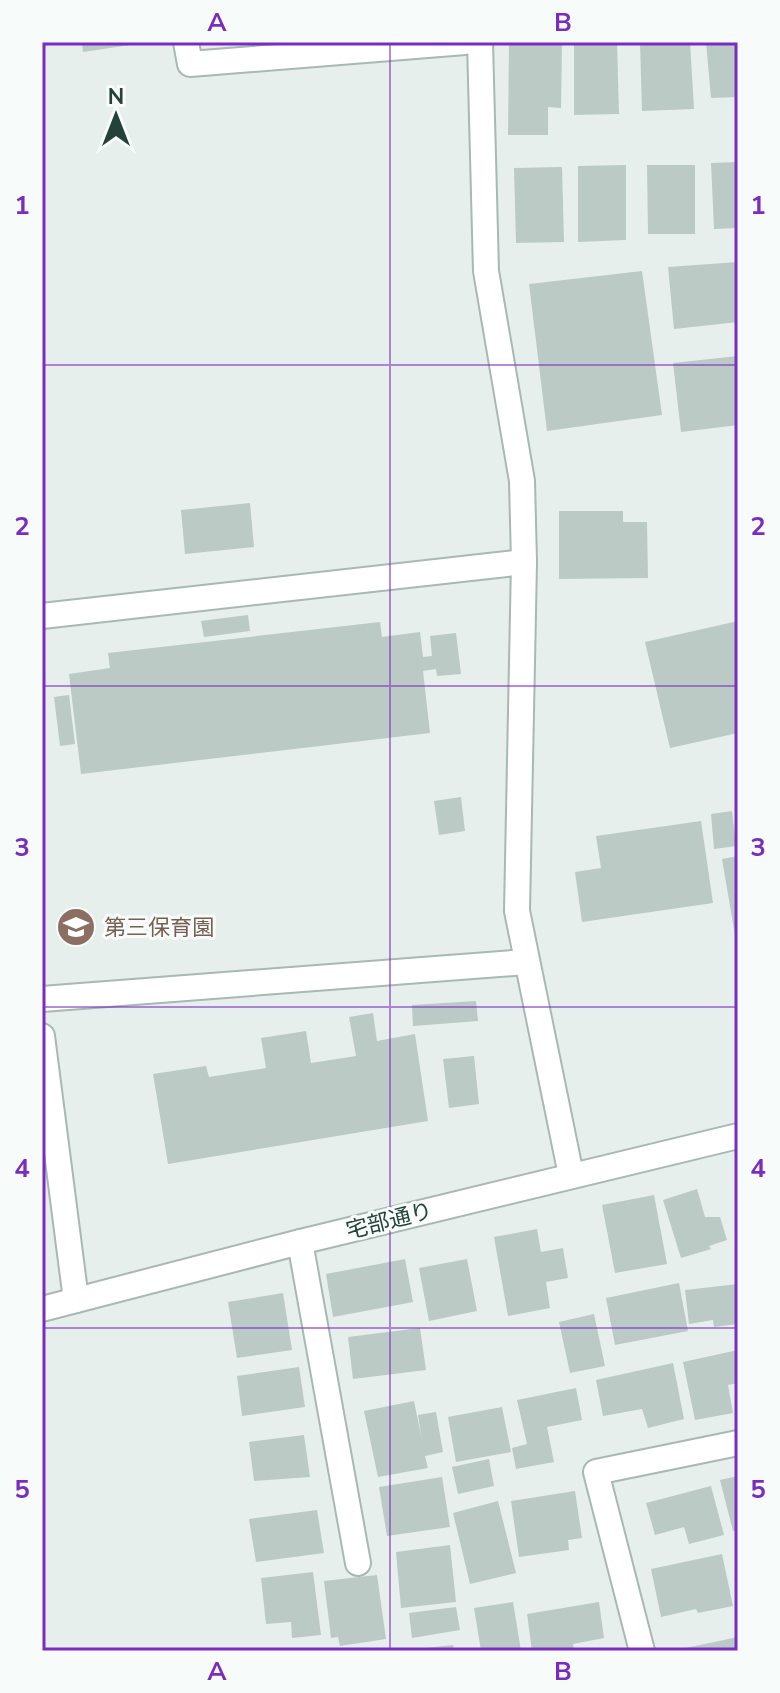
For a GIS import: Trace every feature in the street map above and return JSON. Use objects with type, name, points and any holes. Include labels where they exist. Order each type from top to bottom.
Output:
[{"type":"street","points":[[186,42],[190,64],[465,42]]},
{"type":"street","points":[[480,42],[486,271],[522,481],[524,562],[517,911],[571,1175]]},
{"type":"street","points":[[42,616],[524,562]]},
{"type":"street","points":[[42,999],[526,962]]},
{"type":"street","points":[[42,1036],[76,1300]]},
{"type":"street","name":"宅部通り","points":[[42,1309],[300,1242],[738,1136]]},
{"type":"street","points":[[300,1242],[358,1563]]},
{"type":"street","points":[[642,1651],[596,1472],[738,1443]]},
{"type":"building","points":[[82,42],[137,42],[137,44],[83,52]]},
{"type":"building","points":[[509,42],[562,42],[561,108],[548,107],[548,135],[508,135]]},
{"type":"building","points":[[574,42],[617,42],[619,114],[574,115]]},
{"type":"building","points":[[640,42],[690,42],[694,109],[642,111]]},
{"type":"building","points":[[706,42],[738,42],[738,97],[711,98]]},
{"type":"building","points":[[738,162],[738,228],[714,229],[711,163]]},
{"type":"building","points":[[626,165],[626,240],[578,242],[578,166]]},
{"type":"building","points":[[647,165],[695,165],[695,234],[648,234]]},
{"type":"building","points":[[562,167],[564,242],[516,243],[514,168]]},
{"type":"building","points":[[738,262],[738,322],[674,329],[668,267]]},
{"type":"building","points":[[642,271],[662,415],[547,431],[529,284]]},
{"type":"building","points":[[738,356],[738,425],[681,432],[673,363]]},
{"type":"building","points":[[250,503],[254,547],[185,554],[181,510]]},
{"type":"building","points":[[559,511],[623,511],[623,522],[647,522],[648,578],[559,579]]},
{"type":"building","points":[[248,615],[250,631],[204,637],[201,621]]},
{"type":"building","points":[[738,621],[738,733],[670,748],[645,642]]},
{"type":"building","points":[[380,622],[382,637],[420,632],[423,657],[432,656],[430,636],[456,633],[461,674],[437,676],[436,669],[423,671],[430,733],[81,774],[69,674],[110,668],[108,653]]},
{"type":"building","points":[[69,695],[75,744],[60,746],[54,697]]},
{"type":"building","points":[[461,797],[465,831],[439,835],[434,801]]},
{"type":"building","points":[[732,811],[736,846],[714,849],[711,814]]},
{"type":"building","points":[[701,821],[713,903],[582,922],[575,872],[601,868],[596,836]]},
{"type":"building","points":[[738,856],[738,940],[736,941],[722,859]]},
{"type":"building","points":[[476,1001],[478,1021],[413,1026],[412,1005]]},
{"type":"building","points":[[373,1013],[377,1041],[415,1034],[428,1121],[168,1164],[153,1074],[206,1066],[209,1077],[266,1068],[261,1038],[306,1031],[311,1063],[356,1056],[349,1017]]},
{"type":"building","points":[[474,1056],[479,1104],[449,1108],[443,1059]]},
{"type":"building","points":[[697,1189],[705,1217],[720,1217],[727,1240],[709,1246],[711,1249],[681,1258],[663,1200]]},
{"type":"building","points":[[654,1195],[667,1264],[615,1273],[602,1205]]},
{"type":"building","points":[[537,1229],[541,1252],[563,1248],[568,1278],[546,1282],[550,1308],[508,1316],[494,1237]]},
{"type":"building","points":[[405,1259],[413,1302],[333,1317],[326,1274]]},
{"type":"building","points":[[467,1259],[477,1311],[429,1321],[419,1268]]},
{"type":"building","points":[[679,1283],[688,1331],[615,1345],[606,1298]]},
{"type":"building","points":[[738,1284],[738,1324],[714,1327],[713,1320],[689,1324],[685,1290]]},
{"type":"building","points":[[283,1293],[292,1350],[237,1358],[228,1302]]},
{"type":"building","points":[[594,1314],[605,1366],[570,1373],[559,1322]]},
{"type":"building","points":[[420,1328],[426,1370],[353,1379],[348,1337]]},
{"type":"building","points":[[738,1350],[738,1383],[728,1385],[733,1413],[695,1420],[683,1362]]},
{"type":"building","points":[[673,1363],[684,1419],[648,1428],[642,1409],[603,1416],[596,1380]]},
{"type":"building","points":[[299,1367],[305,1407],[242,1416],[237,1376]]},
{"type":"building","points":[[576,1388],[582,1420],[547,1427],[554,1462],[516,1469],[512,1448],[527,1444],[517,1400]]},
{"type":"building","points":[[414,1401],[422,1440],[418,1415],[436,1412],[443,1452],[425,1456],[428,1468],[378,1477],[364,1411]]},
{"type":"building","points":[[502,1407],[511,1452],[456,1462],[448,1417]]},
{"type":"building","points":[[304,1435],[310,1477],[254,1481],[249,1442]]},
{"type":"building","points":[[489,1459],[494,1486],[458,1494],[452,1467]]},
{"type":"building","points":[[738,1476],[738,1530],[733,1531],[720,1480]]},
{"type":"building","points":[[442,1477],[450,1527],[387,1536],[379,1487]]},
{"type":"building","points":[[711,1486],[724,1535],[689,1544],[684,1527],[655,1535],[646,1503]]},
{"type":"building","points":[[575,1491],[582,1538],[568,1540],[569,1550],[519,1557],[511,1501]]},
{"type":"building","points":[[498,1501],[516,1573],[470,1584],[453,1513]]},
{"type":"building","points":[[317,1510],[324,1553],[256,1562],[249,1519]]},
{"type":"building","points":[[450,1545],[456,1602],[401,1608],[396,1552]]},
{"type":"building","points":[[722,1554],[733,1606],[698,1613],[696,1609],[661,1617],[651,1569]]},
{"type":"building","points":[[313,1572],[321,1635],[292,1638],[291,1622],[266,1624],[261,1578]]},
{"type":"building","points":[[377,1575],[386,1639],[340,1646],[338,1637],[331,1638],[324,1581]]},
{"type":"building","points":[[513,1602],[521,1651],[481,1651],[474,1608]]},
{"type":"building","points":[[599,1602],[604,1638],[573,1644],[574,1651],[532,1651],[527,1614]]},
{"type":"building","points":[[456,1607],[460,1630],[412,1638],[409,1613]]},
{"type":"building","points":[[738,1637],[738,1651],[676,1651],[676,1650]]},
{"type":"building","points":[[453,1645],[454,1651],[417,1651],[417,1649]]},
{"type":"place","name":"第三保育園","points":[[76,927]]}]
